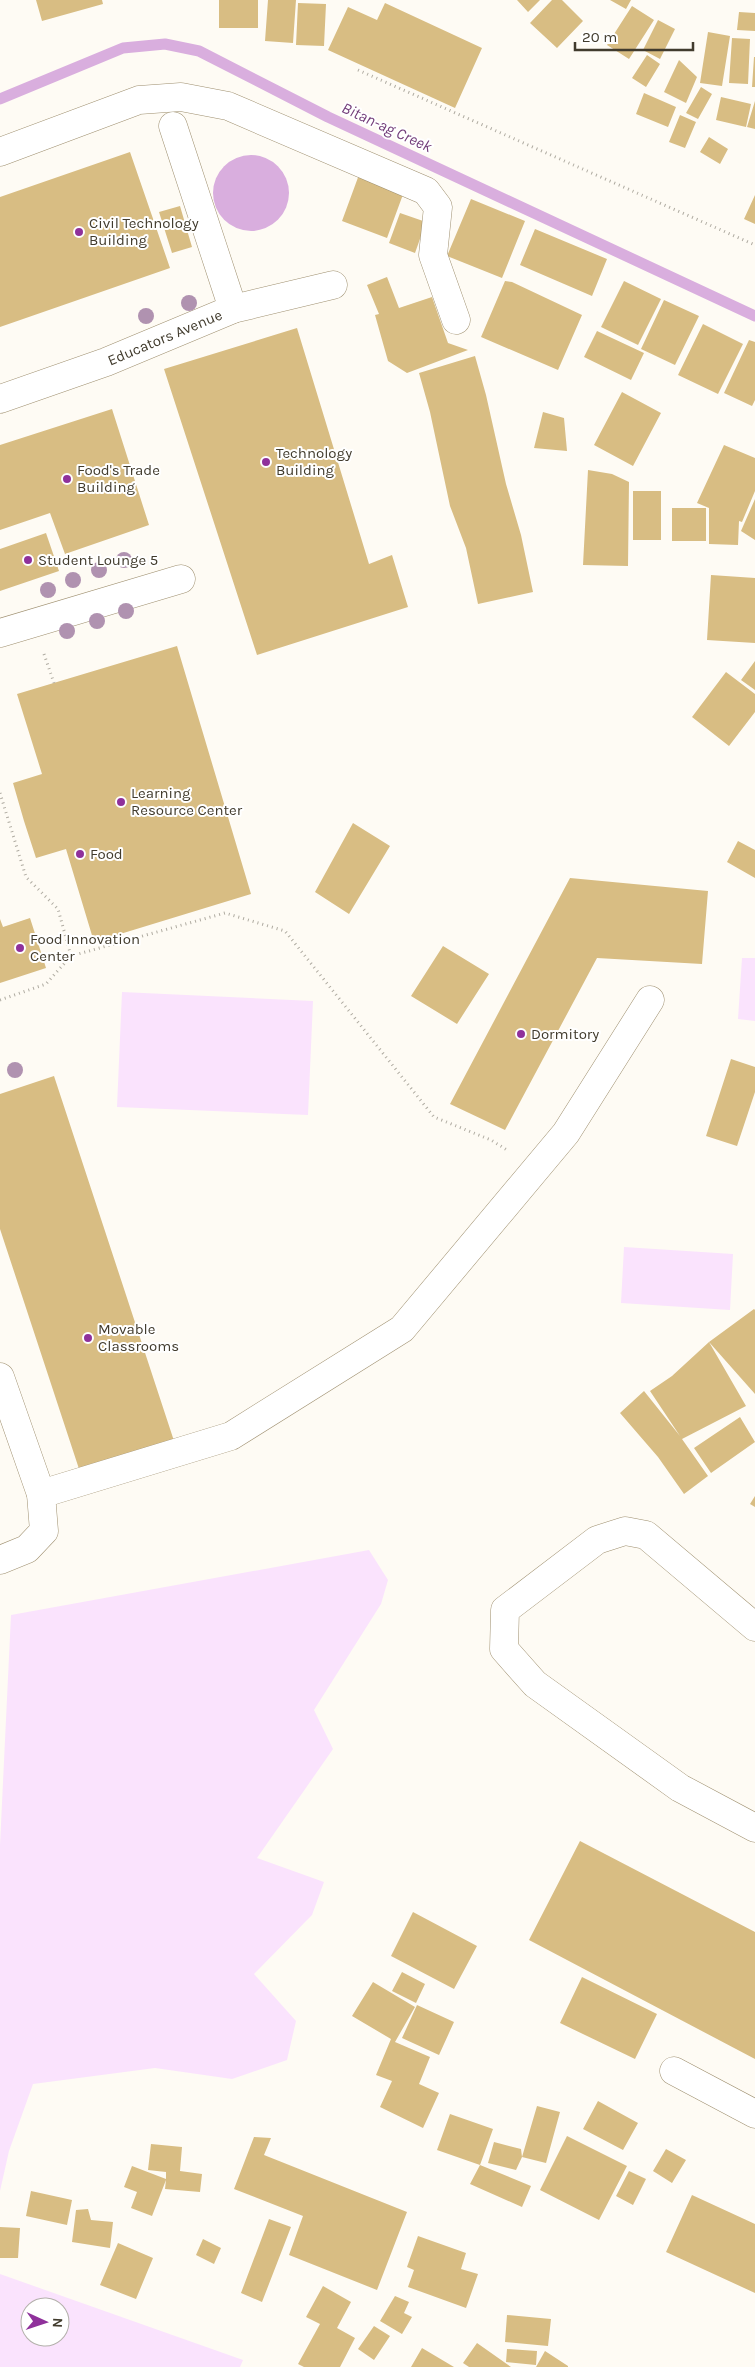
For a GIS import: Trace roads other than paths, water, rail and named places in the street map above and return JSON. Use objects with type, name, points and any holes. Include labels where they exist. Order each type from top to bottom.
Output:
[{"type":"street","points":[[0,152],[139,100],[181,97],[228,106],[426,190],[438,207],[433,255],[456,320]]},
{"type":"street","points":[[173,126],[233,309]]},
{"type":"street","name":"Educators Avenue","points":[[0,399],[106,362],[233,309],[333,285]]},
{"type":"street","points":[[0,633],[181,579]]},
{"type":"street","points":[[41,1494],[231,1436],[402,1329],[566,1133],[650,1000]]},
{"type":"street","points":[[0,1377],[41,1494],[44,1532],[27,1549],[0,1560]]},
{"type":"street","points":[[755,1627],[646,1535],[625,1532],[597,1540],[505,1610],[504,1650],[535,1684],[672,1782],[755,1828]]},
{"type":"street","points":[[674,2071],[755,2114]]},
{"type":"waterway","name":"Bitan-ag Creek","points":[[0,99],[123,48],[165,44],[199,51],[328,117],[755,316]]},
{"type":"place","name":"Civil Technology Building","points":[[79,232]]},
{"type":"place","name":"Technology Building","points":[[266,462]]},
{"type":"place","name":"Food's Trade Building","points":[[67,479]]},
{"type":"place","name":"Student Lounge 5","points":[[28,560]]},
{"type":"place","name":"Learning Resource Center","points":[[121,802]]},
{"type":"place","name":"Food","points":[[80,854]]},
{"type":"place","name":"Food Innovation Center","points":[[20,948]]},
{"type":"place","name":"Dormitory","points":[[521,1034]]},
{"type":"place","name":"Movable Classrooms","points":[[88,1338]]}]
